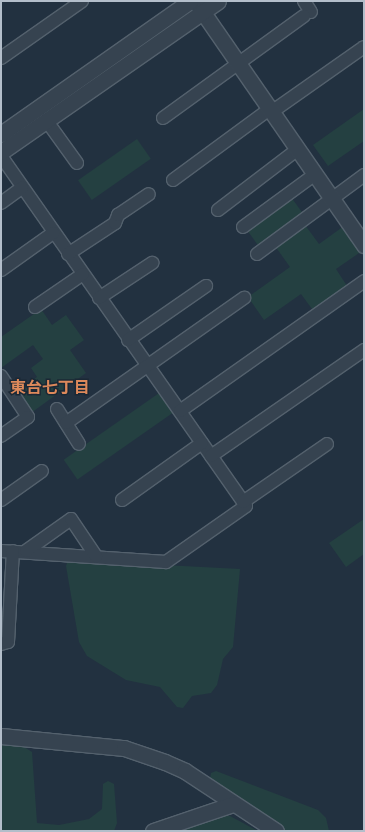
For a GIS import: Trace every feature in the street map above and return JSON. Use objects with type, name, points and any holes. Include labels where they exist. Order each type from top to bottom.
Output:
[{"type":"street","points":[[1,58],[82,1]]},
{"type":"street","points":[[1,134],[190,1]]},
{"type":"street","points":[[1,152],[199,6],[218,1]]},
{"type":"street","points":[[163,118],[308,14],[304,1]]},
{"type":"street","points":[[199,6],[272,110],[330,200],[363,244]]},
{"type":"street","points":[[173,180],[364,46]]},
{"type":"street","points":[[46,120],[77,163]]},
{"type":"street","points":[[218,210],[298,149]]},
{"type":"street","points":[[1,156],[53,233],[128,340],[148,365],[246,506],[166,562],[96,556],[1,551]]},
{"type":"street","points":[[243,227],[314,175]]},
{"type":"street","points":[[257,254],[364,175]]},
{"type":"street","points":[[1,203],[22,188]]},
{"type":"street","points":[[68,254],[115,223],[118,215],[149,194]]},
{"type":"street","points":[[1,270],[53,233]]},
{"type":"street","points":[[100,298],[152,263]]},
{"type":"street","points":[[35,307],[83,274]]},
{"type":"street","points":[[180,411],[364,281]]},
{"type":"street","points":[[128,340],[206,286]]},
{"type":"street","points":[[66,424],[244,298]]},
{"type":"street","points":[[211,456],[364,350]]},
{"type":"street","points":[[1,376],[28,417],[1,436]]},
{"type":"street","points":[[57,409],[79,444]]},
{"type":"street","points":[[122,500],[202,443]]},
{"type":"street","points":[[243,502],[327,444]]},
{"type":"street","points":[[1,500],[42,472]]},
{"type":"street","points":[[20,551],[71,519],[96,556]]},
{"type":"street","points":[[1,644],[8,642],[20,551]]},
{"type":"street","points":[[1,736],[124,748],[185,771],[276,831]]},
{"type":"street","points":[[153,831],[233,804]]},
{"type":"green space","points":[[364,109],[364,141],[328,166],[313,145]]},
{"type":"green space","points":[[137,139],[151,159],[92,200],[78,180]]},
{"type":"green space","points":[[291,197],[305,216],[261,249],[247,229]]},
{"type":"green space","points":[[305,225],[319,244],[344,226],[362,251],[336,269],[349,289],[315,313],[301,294],[264,320],[248,297],[290,267],[275,246]]},
{"type":"green space","points":[[41,309],[52,325],[66,315],[84,340],[70,350],[86,373],[31,413],[16,392],[37,377],[31,368],[43,359],[33,345],[1,368],[1,337]]},
{"type":"green space","points":[[162,391],[176,411],[77,479],[64,460]]},
{"type":"green space","points":[[364,519],[364,554],[346,567],[329,543]]},
{"type":"green space","points":[[68,560],[240,569],[233,647],[223,659],[217,685],[211,693],[192,696],[183,708],[177,707],[160,687],[126,680],[87,656],[79,642],[66,566]]},
{"type":"green space","points":[[1,744],[24,747],[32,752],[37,823],[59,825],[89,819],[102,809],[103,784],[108,781],[114,784],[117,823],[114,831],[1,831]]},
{"type":"green space","points":[[216,771],[318,810],[326,818],[329,831],[286,831],[210,779],[211,773]]},
{"type":"green space","points":[[215,815],[230,816],[258,831],[165,831]]},
{"type":"district","name":"東台七丁目","points":[[50,387]]}]
